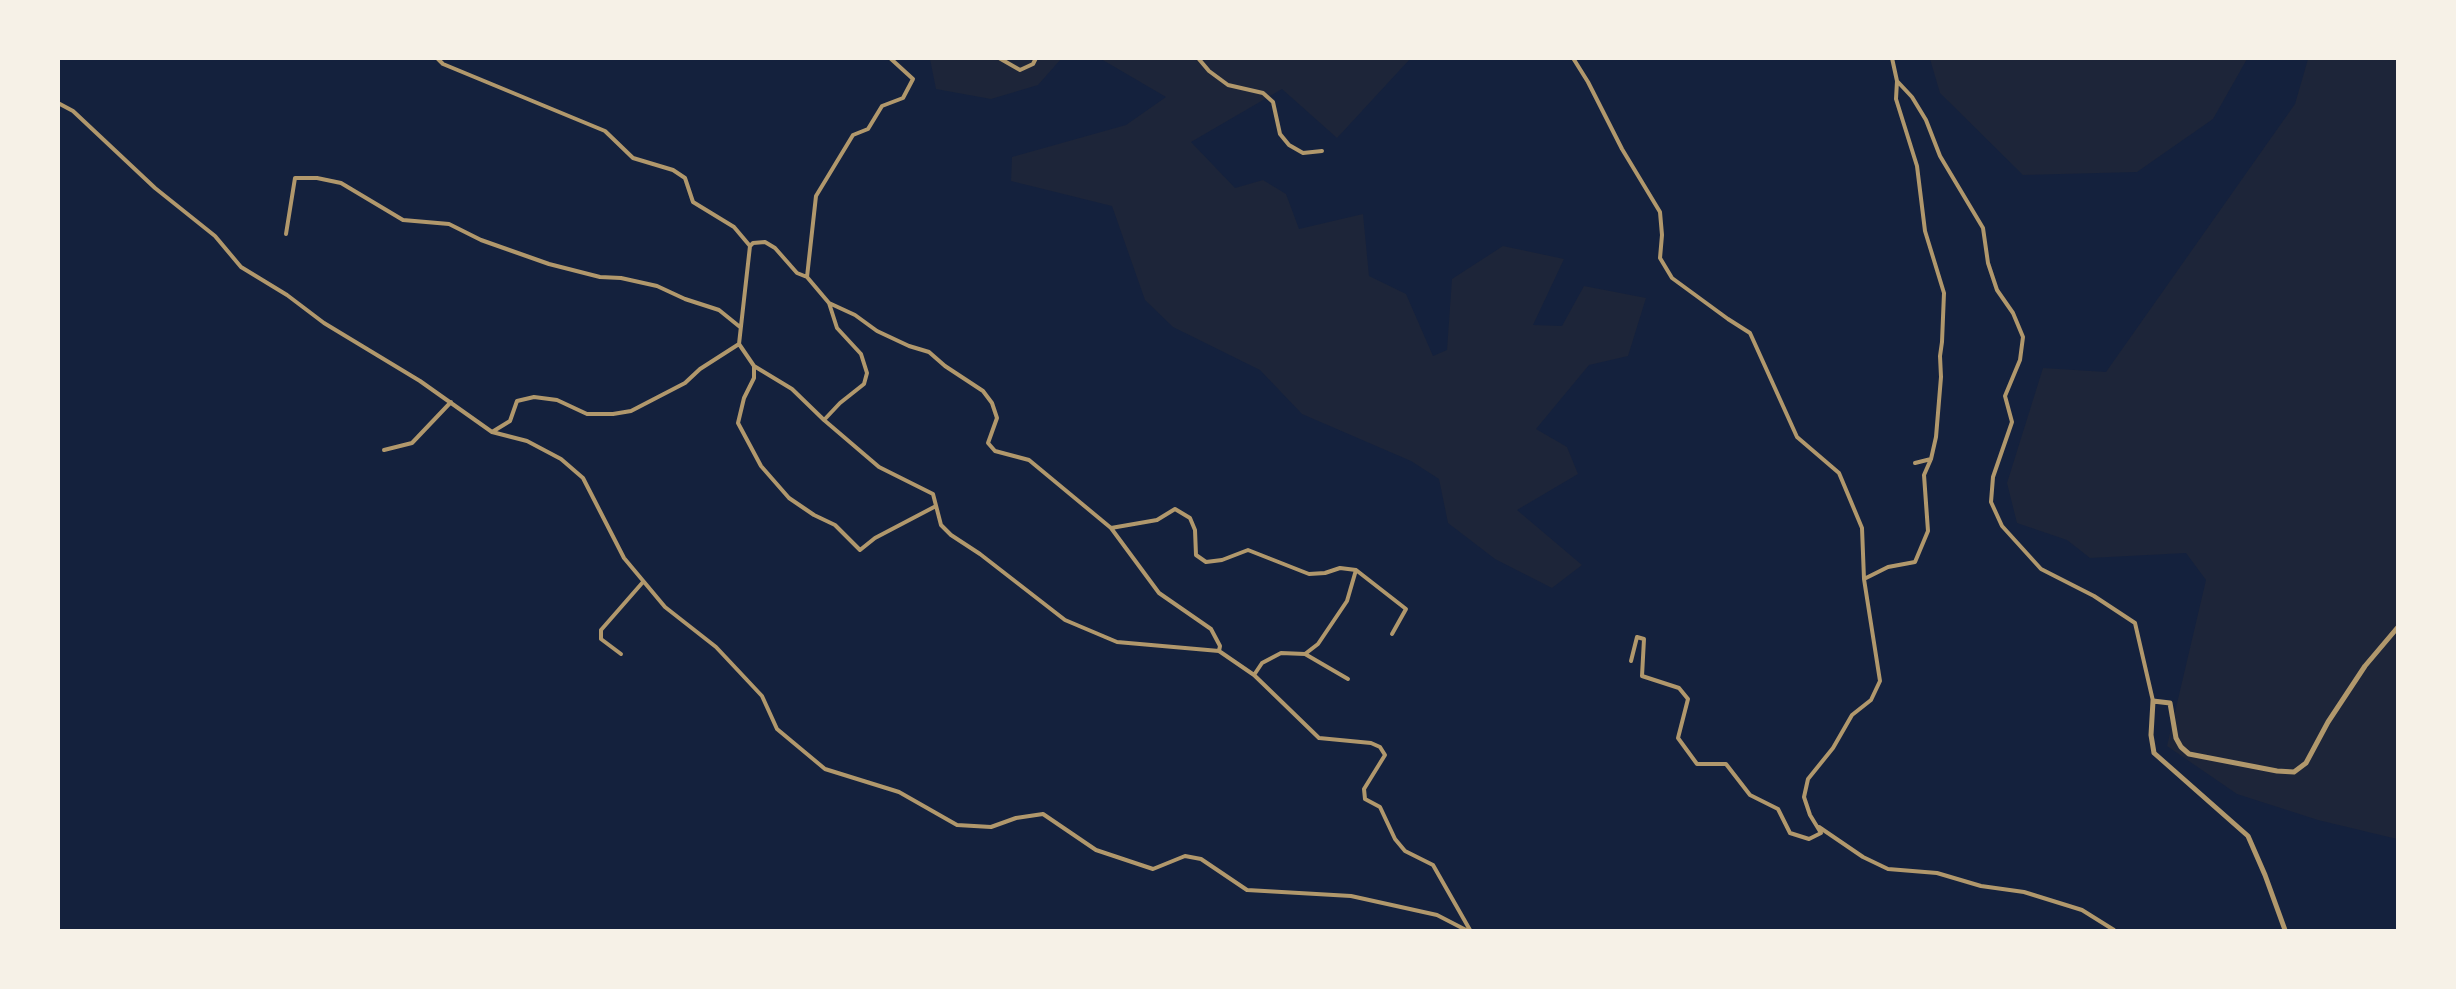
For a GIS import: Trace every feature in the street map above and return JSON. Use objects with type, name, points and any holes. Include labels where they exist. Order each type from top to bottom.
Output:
[{"type":"street","points":[[437,58],[443,64],[605,131],[633,158],[673,170],[685,178],[693,202],[734,227],[750,246],[739,344],[754,366],[792,389],[879,467],[933,494],[941,525],[951,535],[980,554],[1065,621],[1117,642],[1219,651],[1254,675],[1319,738],[1371,743],[1380,747],[1384,754],[1364,789],[1365,799],[1380,807],[1395,839],[1405,851],[1432,865],[1470,930]]},
{"type":"street","points":[[807,277],[816,196],[853,135],[868,129],[882,106],[903,98],[913,79],[890,58]]},
{"type":"street","points":[[999,58],[1020,70],[1033,64],[1036,58]]},
{"type":"street","points":[[1198,58],[1209,71],[1228,85],[1263,93],[1273,102],[1280,134],[1289,145],[1303,153],[1322,151]]},
{"type":"street","points":[[1573,58],[1588,82],[1622,149],[1660,212],[1662,235],[1660,258],[1672,278],[1750,333],[1797,437],[1839,473],[1862,528],[1864,579],[1880,681],[1871,700],[1852,715],[1833,748],[1808,779],[1804,797],[1810,815],[1821,833],[1809,839],[1790,833],[1778,809],[1750,795],[1726,764],[1697,764],[1678,738],[1688,699],[1679,688],[1642,676],[1644,639],[1637,637],[1631,661]]},
{"type":"street","points":[[1864,579],[1888,567],[1915,562],[1928,531],[1924,475],[1931,459],[1936,437],[1940,397],[1944,292],[1925,231],[1917,166],[1896,99],[1897,81],[1892,58]]},
{"type":"street","points":[[1897,81],[1912,97],[1926,120],[1940,156],[1983,228],[1988,263],[1997,290],[2013,312],[2023,338],[2020,360],[2005,396],[2012,423],[1993,477],[1991,502],[2002,526],[2041,569],[2094,596],[2135,623],[2153,701],[2151,735],[2154,753],[2248,836],[2285,930]]},
{"type":"street","points":[[58,103],[73,111],[155,188],[215,236],[241,267],[287,295],[324,323],[451,402],[492,432],[527,441],[561,459],[583,478],[624,558],[665,607],[716,647],[762,696],[777,729],[825,769],[899,792],[957,825],[991,827],[1016,818],[1042,814],[1096,850],[1153,869],[1185,856],[1201,858],[1247,890],[1351,896],[1437,915],[1466,930]]},
{"type":"street","points":[[286,234],[295,178],[317,178],[341,183],[403,220],[449,224],[481,240],[549,264],[600,277],[621,278],[657,286],[719,310],[740,327]]},
{"type":"street","points":[[750,246],[753,243],[765,242],[775,248],[797,273],[807,277],[829,303],[837,328],[861,354],[867,373],[864,384],[840,403],[824,420]]},
{"type":"street","points":[[829,303],[855,315],[877,331],[909,346],[929,352],[945,366],[983,391],[992,403],[997,418],[988,443],[994,451],[1029,460],[1111,528],[1160,593],[1211,629],[1220,646],[1219,651]]},
{"type":"street","points":[[492,432],[510,421],[517,401],[534,397],[557,400],[587,414],[631,411],[684,383],[700,369],[739,344]]},
{"type":"street","points":[[754,366],[754,378],[744,398],[738,423],[761,466],[789,498],[814,515],[835,525],[860,550],[875,538],[936,506]]},
{"type":"street","points":[[384,450],[412,443],[451,402]]},
{"type":"street","points":[[1915,463],[1931,459]]},
{"type":"street","points":[[1111,528],[1157,520],[1176,509],[1190,518],[1195,530],[1196,555],[1206,562],[1221,560],[1248,550],[1309,574],[1325,573],[1340,568],[1356,570],[1406,609],[1392,634]]},
{"type":"street","points":[[1305,654],[1318,644],[1347,601],[1356,570]]},
{"type":"street","points":[[621,654],[601,639],[601,630],[644,582]]},
{"type":"street","points":[[2153,701],[2170,703],[2176,738],[2189,754],[2267,770],[2294,772],[2306,763],[2328,722],[2365,666],[2397,627]]},
{"type":"street","points":[[1254,675],[1262,663],[1281,653],[1305,654],[1348,679]]},
{"type":"street","points":[[1816,825],[1863,857],[1888,869],[1937,873],[1981,886],[2024,892],[2082,910],[2114,930]]},
{"type":"shaded area","points":[[1930,58],[2247,59],[2213,119],[2137,172],[2023,175],[1940,93]]},
{"type":"shaded area","points":[[930,59],[1061,59],[1038,85],[991,99],[936,89]]},
{"type":"shaded area","points":[[1101,59],[1410,59],[1337,138],[1282,89],[1191,142],[1235,188],[1263,180],[1286,194],[1299,229],[1363,214],[1369,276],[1406,294],[1433,356],[1447,350],[1452,279],[1503,246],[1564,259],[1533,325],[1562,326],[1584,286],[1646,298],[1628,356],[1589,365],[1536,429],[1567,447],[1578,474],[1517,510],[1582,565],[1552,588],[1495,559],[1448,523],[1439,479],[1411,461],[1302,414],[1260,370],[1173,327],[1145,300],[1112,206],[1011,181],[1012,157],[1126,125],[1166,97]]},
{"type":"shaded area","points":[[2308,59],[2397,59],[2397,839],[2318,820],[2237,794],[2167,746],[2206,580],[2186,553],[2090,558],[2067,540],[2017,523],[2007,483],[2043,368],[2106,372],[2295,104]]}]
